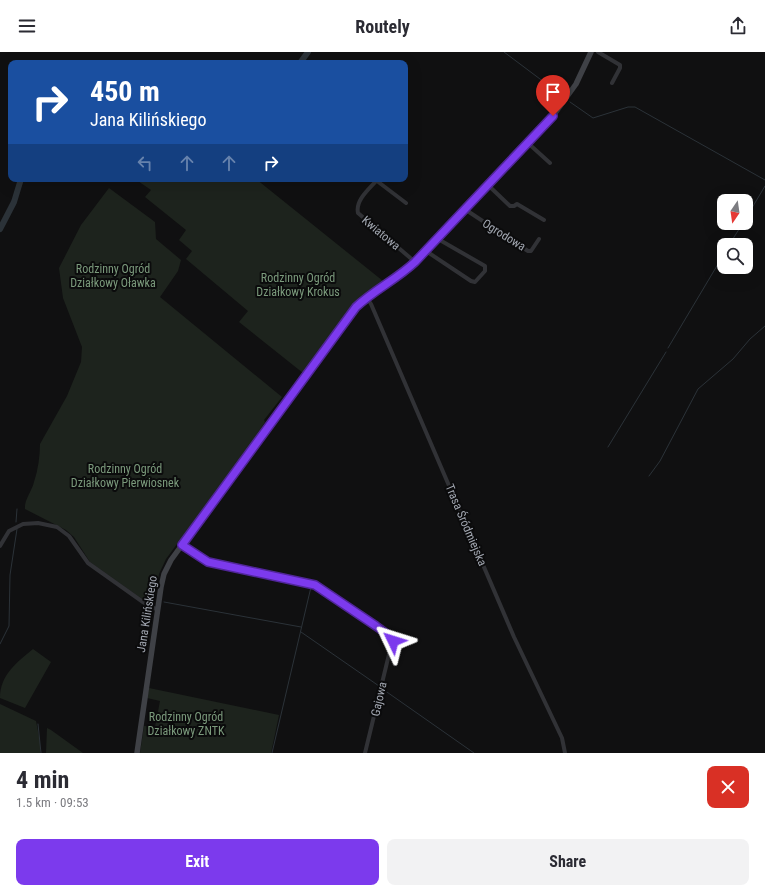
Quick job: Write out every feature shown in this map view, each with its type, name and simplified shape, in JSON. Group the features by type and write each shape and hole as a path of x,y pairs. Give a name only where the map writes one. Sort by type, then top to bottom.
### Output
{"street":[{"name":"Jana Kilińskiego","path":"137,753 157,609 164,574 182,545 352,312 381,287 405,272 528,144 567,98 591,52"},
{"path":"598,52 620,65 620,68 612,83"},
{"path":"528,144 550,163"},
{"name":"Kwiatowa","path":"375,182 358,204 358,213 415,262"},
{"name":"Kwiatowa","path":"380,182 406,203"},
{"path":"489,186 510,206 517,204 544,220"},
{"name":"Ogrodowa","path":"466,210 528,251 531,250 539,239"},
{"path":"426,251 471,281 475,282 485,271 486,266 438,239"},
{"name":"Trasa Śródmiejska","path":"367,298 371,304 516,642 562,738 565,753"},
{"path":"0,546 10,531 20,525 34,523 54,526 69,536 88,563 150,607 157,609"},
{"name":"Gajowa","path":"182,545 208,562 315,585 391,637 392,642 365,753"}],"green space":[{"name":"Rodzinny Ogród Działkowy Krokus","path":"139,182 260,182 383,281 354,304 303,373 239,322 248,311 186,259 192,251 179,240 186,230 145,197 151,190"},
{"path":"109,188 155,222 156,239 181,260 178,271 160,297 282,397 264,420 265,422 254,439 166,559 159,574 154,605 152,606 90,562 74,537 66,530 25,509 26,502 37,473 40,444 67,396 81,362 82,347 63,298 59,268 81,225"},
{"path":"33,649 51,662 25,708 0,698 1,690 3,682 10,670"},
{"name":"Rodzinny Ogród Działkowy ZNTK","path":"149,688 279,715 271,753 140,753 144,726 155,727 160,701 147,698"},
{"path":"0,704 36,721 40,742 40,753 0,753"},
{"path":"47,728 51,730 83,753 46,753"}],"waterway":[{"path":"302,60 308,52"},
{"path":"504,52 564,97"},
{"path":"570,102 593,118 628,107 635,107 765,180"},
{"path":"0,229 14,202 20,182"},
{"path":"753,206 765,186"},
{"path":"733,238 739,230"},
{"path":"668,348 717,266"},
{"path":"649,476 660,461 698,389 733,359 750,339 765,326"},
{"path":"608,447 666,352"},
{"path":"16,522 17,509"},
{"path":"0,644 9,626 10,575 17,529"},
{"path":"272,753 311,587"},
{"path":"164,602 301,627"},
{"path":"301,632 379,686"},
{"path":"384,690 474,753"},
{"path":"38,724 41,753"}],"route":[{"path":"393,641 391,637 320,587 306,582 208,562 182,545 356,307 381,287 405,272 466,210 553,116"}],"park label":[{"name":"Rodzinny Ogród Działkowy Oławka","path":"113,276"},
{"name":"Rodzinny Ogród Działkowy Pierwiosnek","path":"125,476"}]}
